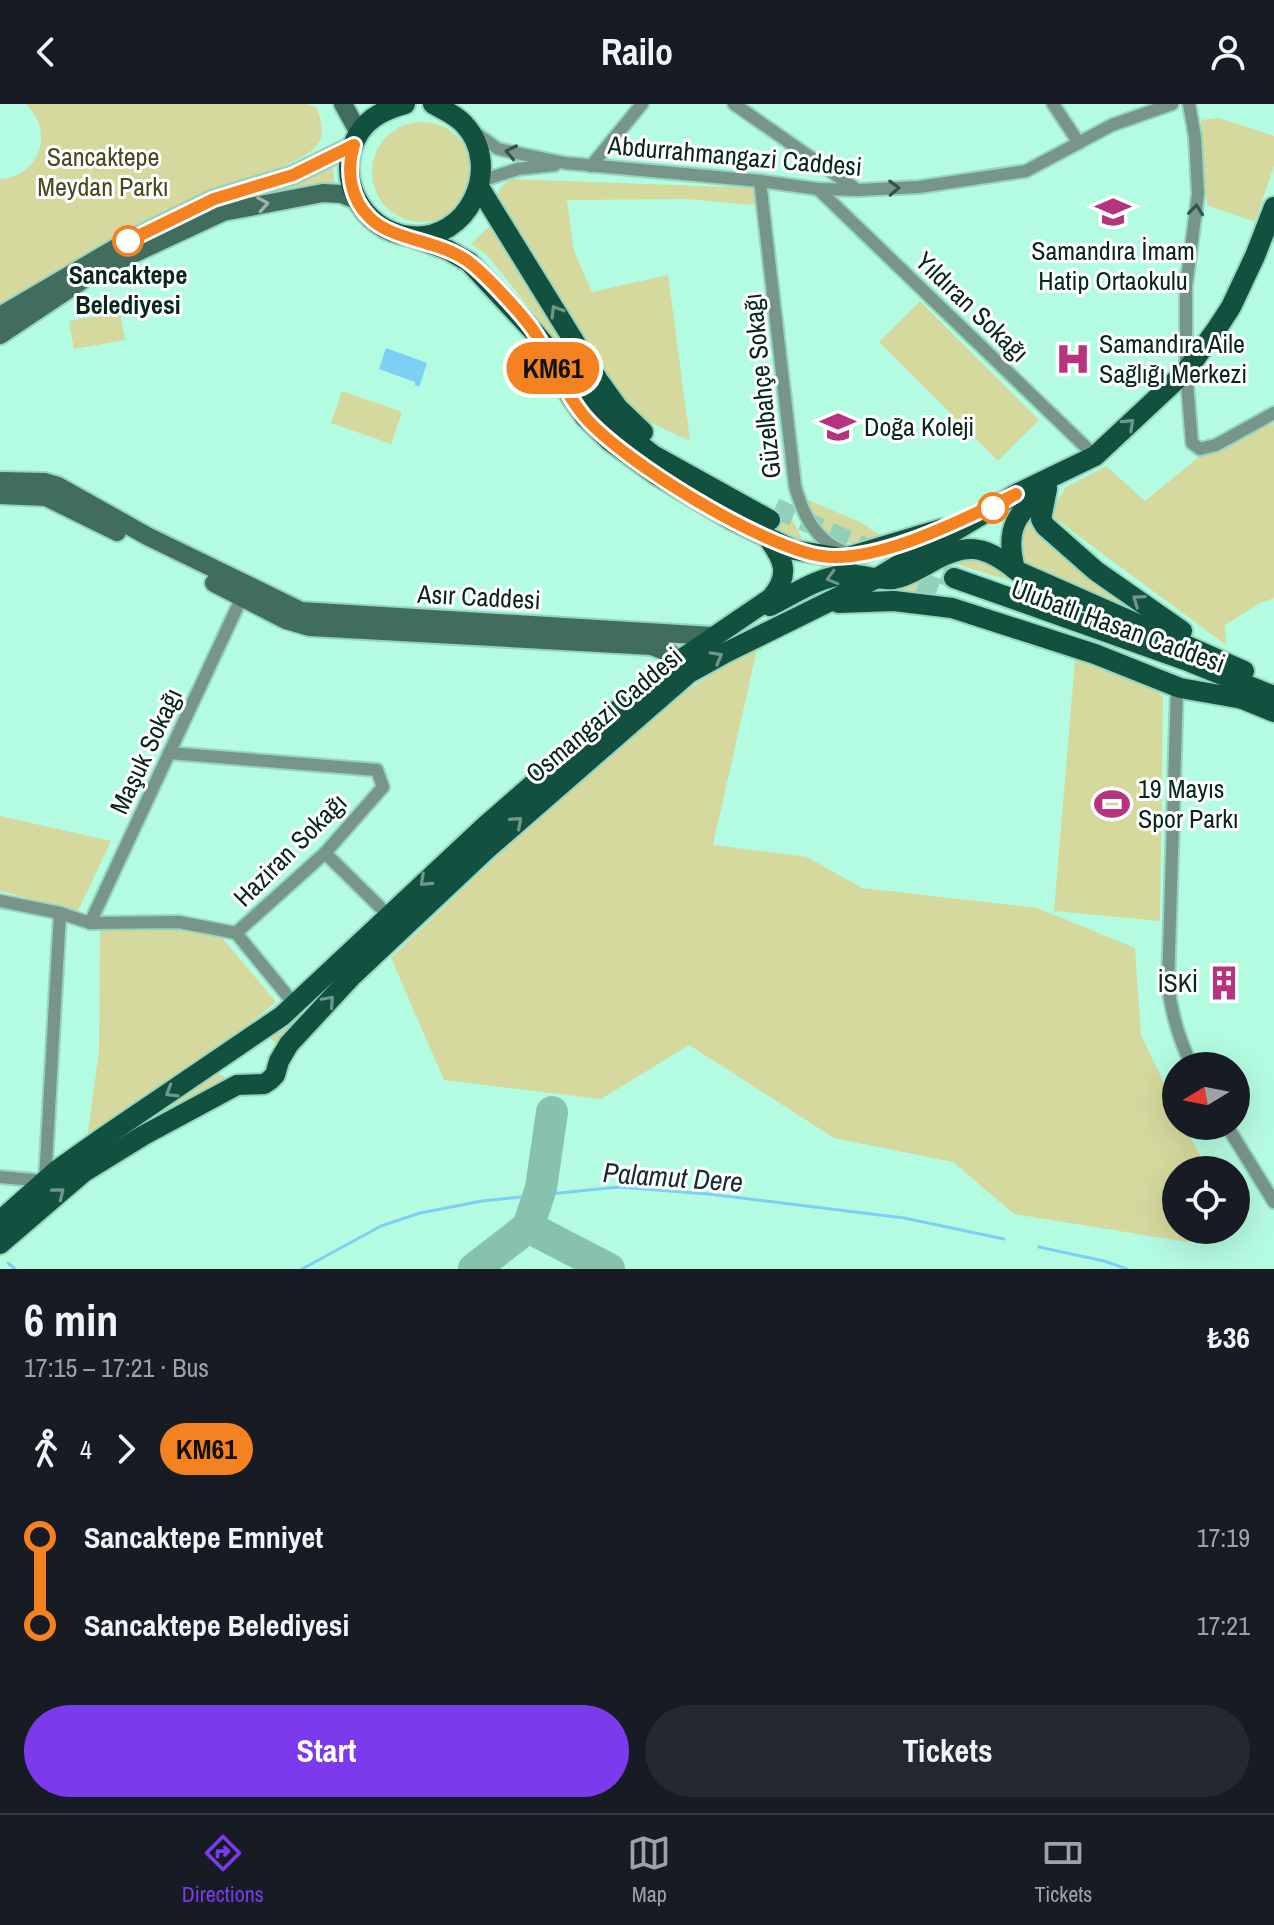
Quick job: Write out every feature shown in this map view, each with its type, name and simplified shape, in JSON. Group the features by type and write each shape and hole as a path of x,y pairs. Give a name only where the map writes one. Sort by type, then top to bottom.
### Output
{"main road":[{"path":"405,104 387,109 369,121 350,157 349,175 356,200 369,218 388,231 448,250 469,262 610,421 663,462 770,522 783,564 782,585 771,598 712,636"},
{"path":"410,236 433,234 454,224 470,208 480,184 482,165 476,143 464,125 433,104"},
{"path":"480,184 618,408 644,433 770,522 794,550 821,556 857,556 949,526 1016,494"},
{"name":"Osmangazi Caddesi","path":"0,1244 84,1172 144,1135 237,1085 257,1085 270,1080 289,1044 351,977 487,849 689,673 877,578 1016,494 1095,456 1186,371 1231,307 1273,216"},
{"path":"1015,569 1011,531 1029,503 1062,472"},
{"path":"1047,489 1041,519 1045,526 1096,571 1178,629 1274,688"},
{"path":"712,636 831,577 845,575 892,579 911,574 946,554 970,548 996,555 1015,569 1244,671"},
{"path":"946,554 933,566 928,586 931,594 948,592 1177,687 1243,699"},
{"path":"826,604 857,600 894,601 948,592"},
{"name":"Ulubatlı Hasan Caddesi","path":"948,592 1185,660 1274,696"},
{"name":"Ulubatlı Hasan Caddesi","path":"948,592 1126,654 1274,712"},
{"name":"Osmangazi Caddesi","path":"0,1221 45,1181 127,1120 239,1047 295,1005 484,827 674,664 712,636"},
{"path":"249,1083 243,1080 235,1067 239,1047 253,1040 268,1043 278,1054 279,1061"}],"street":[{"path":"0,316 126,242 214,199 293,175 357,139 343,104"},
{"path":"591,166 642,104"},
{"path":"734,104 858,190"},
{"path":"1053,104 1079,143"},
{"name":"Abdurrahmangazi Caddesi","path":"464,125 498,149 565,163 818,189 858,190 919,187 1026,171 1112,125 1172,104"},
{"path":"1189,104 1195,137 1198,194 1186,287 1186,371 1192,443 1200,449 1216,445 1274,413"},
{"name":"Abdurrahmangazi Caddesi","path":"480,184 518,169 565,163"},
{"name":"Güzelbahçe Sokağı","path":"760,181 799,503 812,528 827,544 857,556"},
{"name":"Yıldıran Sokağı","path":"818,189 1095,456"},
{"path":"0,335 96,272 223,212 323,193 341,194 356,200"},
{"name":"Asır Caddesi","path":"0,481 45,482 58,486 245,591 286,620 310,627 652,646 670,653 674,664"},
{"name":"Asır Caddesi","path":"0,495 57,501 245,591 315,614 712,636"},
{"name":"Maşuk Sokağı","path":"90,923 245,591"},
{"path":"1177,687 1168,986 1172,1013 1185,1052"},
{"name":"Haziran Sokağı","path":"0,901 60,913 90,923 179,922 236,933 325,853 383,787 377,770 169,753"},
{"path":"325,853 388,915"},
{"path":"0,1177 45,1181 60,913"},
{"path":"236,933 295,1005"},
{"path":"1236,1140 1274,1202"}],"green space":[{"name":"Sancaktepe Meydan Parkı","path":"26,104 307,104 317,108 322,136 318,144 299,159 131,232 77,259 0,305 0,179 25,170 39,151 41,139 35,115"},
{"path":"1219,118 1274,136 1274,166 1255,222 1207,205 1201,120"},
{"path":"422,122 441,125 458,136 469,153 472,172 469,191 458,208 441,219 422,222 403,219 386,208 375,191 372,172 375,153 386,136 403,125"},
{"path":"333,167 335,186 232,198"},
{"path":"511,179 755,188 754,205 686,199 567,200 574,251 592,292 668,275 690,441 647,421 606,382 496,196"},
{"path":"491,225 573,362 487,255 471,244"},
{"path":"920,301 1039,420 998,461 879,342"},
{"path":"120,312 125,340 74,349 69,321"},
{"path":"342,391 402,412 391,444 331,423"},
{"path":"1272,422 1274,598 1225,625 1226,645 1049,514 1066,487 1106,466 1145,501 1216,443"},
{"path":"803,498 860,522 883,537 853,543 823,537"},
{"path":"785,506 805,544 772,534"},
{"path":"1032,511 1035,529 1153,619 1023,564 1017,540"},
{"path":"967,557 987,559 1008,580 953,563"},
{"path":"926,572 923,594 854,596"},
{"path":"757,649 713,845 807,857 862,888 1037,908 1135,948 1141,1035 1162,1079 1162,1140 1192,1140 1200,1156 1162,1156 1162,1238 1014,1214 953,1162 834,1138 689,1045 601,1099 444,1080 391,958 515,839 629,737 691,688"},
{"name":"19 Mayıs Spor Parkı","path":"1075,660 1156,688 1163,698 1160,921 1054,911"},
{"path":"0,816 111,841 78,911 0,891"},
{"path":"100,927 214,928 276,1002 229,1041 87,1139 99,1051"},
{"path":"362,955 282,1049 269,1037"},
{"path":"219,1074 231,1081 104,1147"}],"water":[{"path":"386,348 427,363 419,387 415,382 379,369"}],"waterway":[{"name":"Palamut Dere","path":"302,1269 381,1226 420,1213 482,1201 618,1187 708,1194 904,1218 1004,1239"},
{"name":"Palamut Dere","path":"1039,1247 1127,1269"},
{"name":"Palamut Dere","path":"8,1263 15,1269"}],"taxiway":[{"path":"474,1269 528,1227 541,1188 552,1112"},
{"path":"528,1227 609,1269"}],"tunnel":[{"path":"775,508 863,547 954,578"},
{"path":"891,571 944,591"}],"bus line":[{"name":"KM61","path":"128,241 214,199 293,175 354,145 350,157 350,181 356,200 369,218 388,231 448,250 469,262 535,333 557,376 585,417 611,442 658,476 732,520 794,550 844,558 949,526 1016,494 993,508"}],"place":[{"name":"Samandıra İmam Hatip Ortaokulu","path":"1113,212"},
{"name":"Sancaktepe Belediyesi","path":"128,241"},
{"name":"Samandıra Aile Sağlığı Merkezi","path":"1073,359"},
{"name":"Doğa Koleji","path":"838,427"},
{"name":"19 Mayıs Spor Parkı","path":"1112,804"},
{"name":"İSKİ","path":"1224,983"}]}
